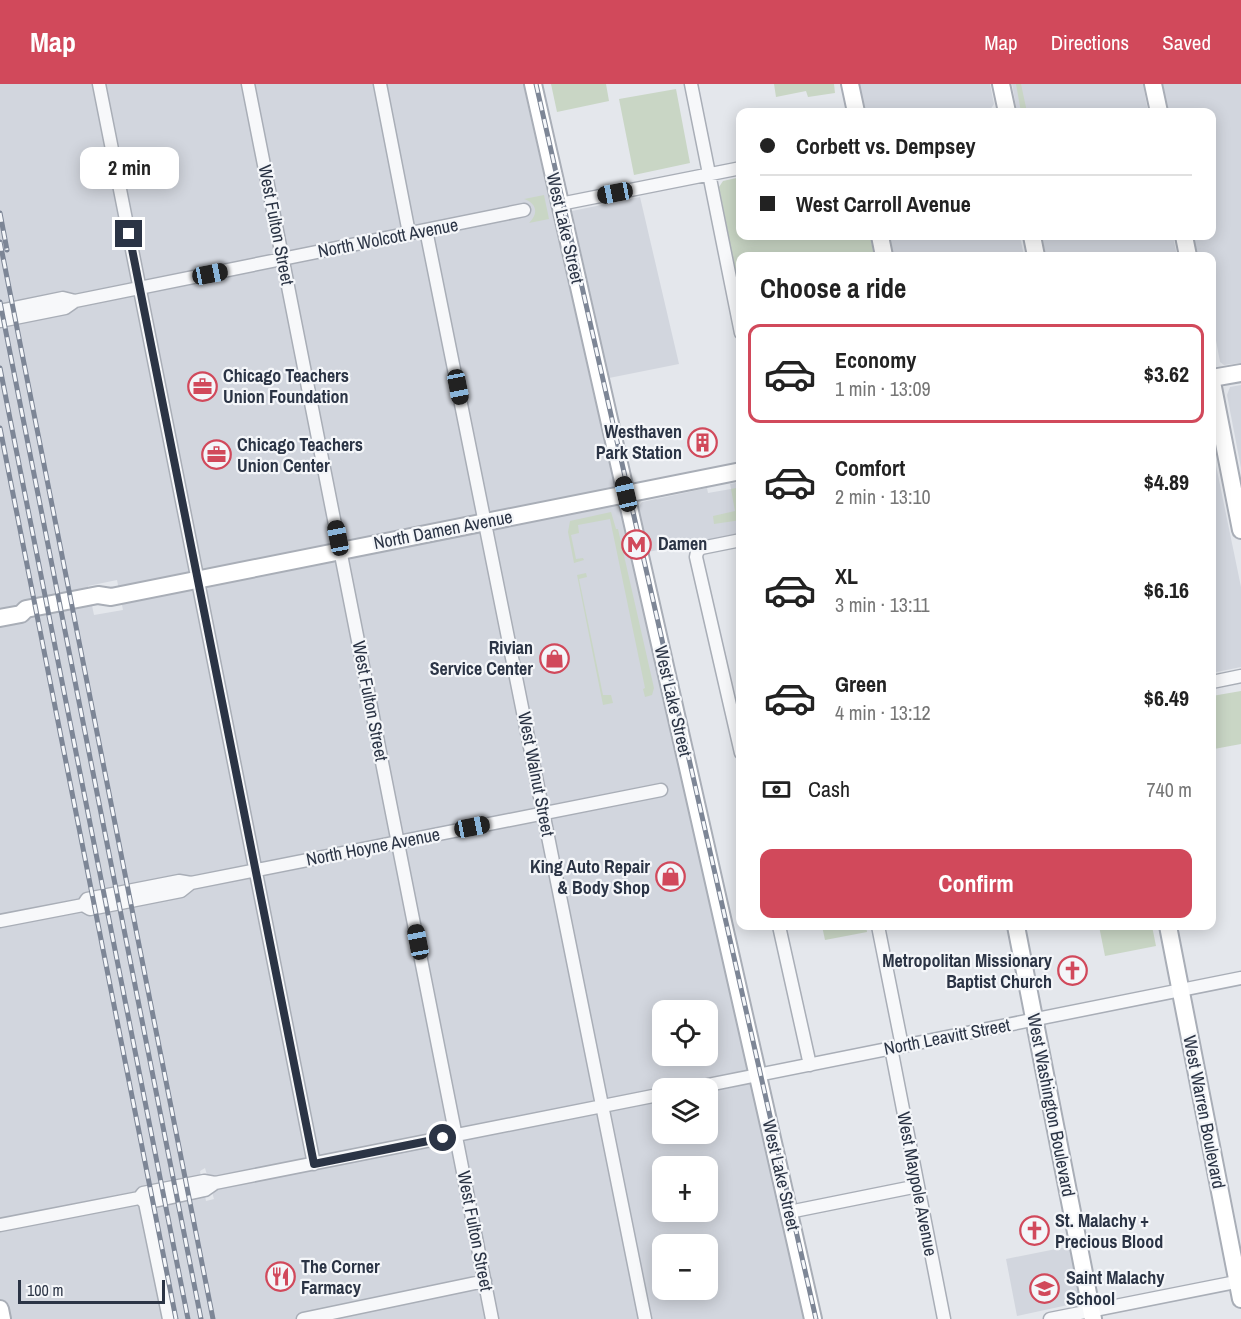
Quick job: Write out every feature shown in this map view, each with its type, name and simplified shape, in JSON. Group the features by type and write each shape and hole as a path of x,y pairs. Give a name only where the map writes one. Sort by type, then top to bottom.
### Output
{"main road":[{"name":"West Lake Street","path":"533,84 813,1319"},
{"path":"850,84 855,108"},
{"path":"1002,84 1006,108"},
{"path":"1154,84 1158,108"},
{"path":"1216,379 1241,373"},
{"path":"1216,400 1241,527"},
{"name":"North Damen Avenue","path":"0,618 21,614 26,609 98,595 111,597 736,472"},
{"name":"West Washington Boulevard","path":"1017,930 1093,1315"},
{"name":"West Warren Boulevard","path":"1169,930 1241,1299"},
{"path":"0,1309 2,1319"}],"street":[{"path":"99,84 314,1164"},
{"name":"West Fulton Street","path":"248,84 492,1319"},
{"path":"380,84 409,233"},
{"path":"692,84 736,307"},
{"path":"560,204 736,169"},
{"name":"North Wolcott Avenue","path":"0,321 65,308 75,301 524,210"},
{"name":"West Walnut Street","path":"426,230 645,1319"},
{"name":"North Wolcott Avenue","path":"0,311 63,298 75,301"},
{"path":"736,541 701,548 697,552 696,560 736,732"},
{"path":"1216,681 1241,676"},
{"name":"North Hoyne Avenue","path":"0,921 83,905 90,909 181,891 191,883 661,790"},
{"path":"780,930 810,1065"},
{"name":"West Maypole Avenue","path":"879,930 918,1186 944,1319"},
{"name":"North Leavitt Street","path":"718,1083 1241,978"},
{"path":"0,1225 142,1198 204,1181 215,1183 652,1096"},
{"path":"789,1212 918,1186"},
{"path":"142,1198 169,1319"},
{"path":"303,1319 485,1281"},
{"path":"1050,1319 1093,1315 1239,1281"}],"shaded area":[{"path":"0,84 523,84 804,1319 0,1319","holes":["117,580 123,610 94,615 88,586","205,1168 214,1199 206,1201 200,1171"]},
{"path":"858,84 990,84 994,104 991,108 863,108"},
{"path":"1012,84 1143,84 1147,108 1016,108"},
{"path":"1163,84 1241,84 1241,363 1224,365 1220,362 1216,340 1216,252 1197,252 1194,240 1216,240 1216,108 1167,108"},
{"path":"640,197 679,364 609,378 572,211"},
{"path":"889,240 1021,240 1023,252 891,252"},
{"path":"1043,240 1174,240 1176,252 1045,252"},
{"path":"1241,385 1241,468 1227,395 1230,387"},
{"path":"1216,465 1241,587 1241,667 1216,672"},
{"path":"736,483 736,534 648,552 638,508 642,502 707,488 708,493 731,489 730,484"},
{"name":"Saint Malachy School","path":"1071,1246 1082,1302 1017,1316 1006,1259"}],"green space":[{"path":"551,84 606,84 609,101 557,112"},
{"path":"774,84 834,84 835,93 808,97 806,91 776,97"},
{"path":"1016,84 1021,84 1026,108 1020,108"},
{"path":"676,89 690,163 634,175 619,99"},
{"path":"736,178 736,240 871,240 873,252 736,252 736,274 719,187 723,181"},
{"path":"544,195 549,219 529,223 535,210 529,201 524,199"},
{"path":"736,488 736,521 714,524 713,516 735,511 731,489"},
{"path":"611,512 616,529 618,529 654,688 652,695 645,697 610,519 578,525 579,533 571,535 576,559 583,558 584,560 574,563 568,532 570,521"},
{"path":"586,573 587,577 579,579 603,695 611,695 613,703 603,705 577,575"},
{"path":"1241,691 1241,744 1216,749 1216,695"},
{"path":"823,930 867,930 867,932 825,940"},
{"path":"1100,930 1153,930 1156,946 1105,956"}],"railway":[{"path":"536,84 816,1319"},
{"path":"0,213 7,250"},
{"path":"0,242 213,1319"},
{"path":"0,302 201,1319"},
{"path":"0,368 188,1319"},
{"path":"0,428 176,1319"}],"place":[{"name":"Chicago Teachers Union Foundation","path":"202,386"},
{"name":"Westhaven Park Station","path":"703,442"},
{"name":"Chicago Teachers Union Center","path":"216,455"},
{"name":"Damen","path":"637,544"},
{"name":"Rivian Service Center","path":"554,658"},
{"name":"King Auto Repair & Body Shop","path":"671,877"},
{"name":"Metropolitan Missionary Baptist Church","path":"1073,971"},
{"name":"St. Malachy + Precious Blood","path":"1034,1231"},
{"name":"The Corner Farmacy","path":"280,1277"},
{"name":"Saint Malachy School","path":"1045,1288"}],"route":[{"path":"129,234 314,1164 443,1138"}]}
